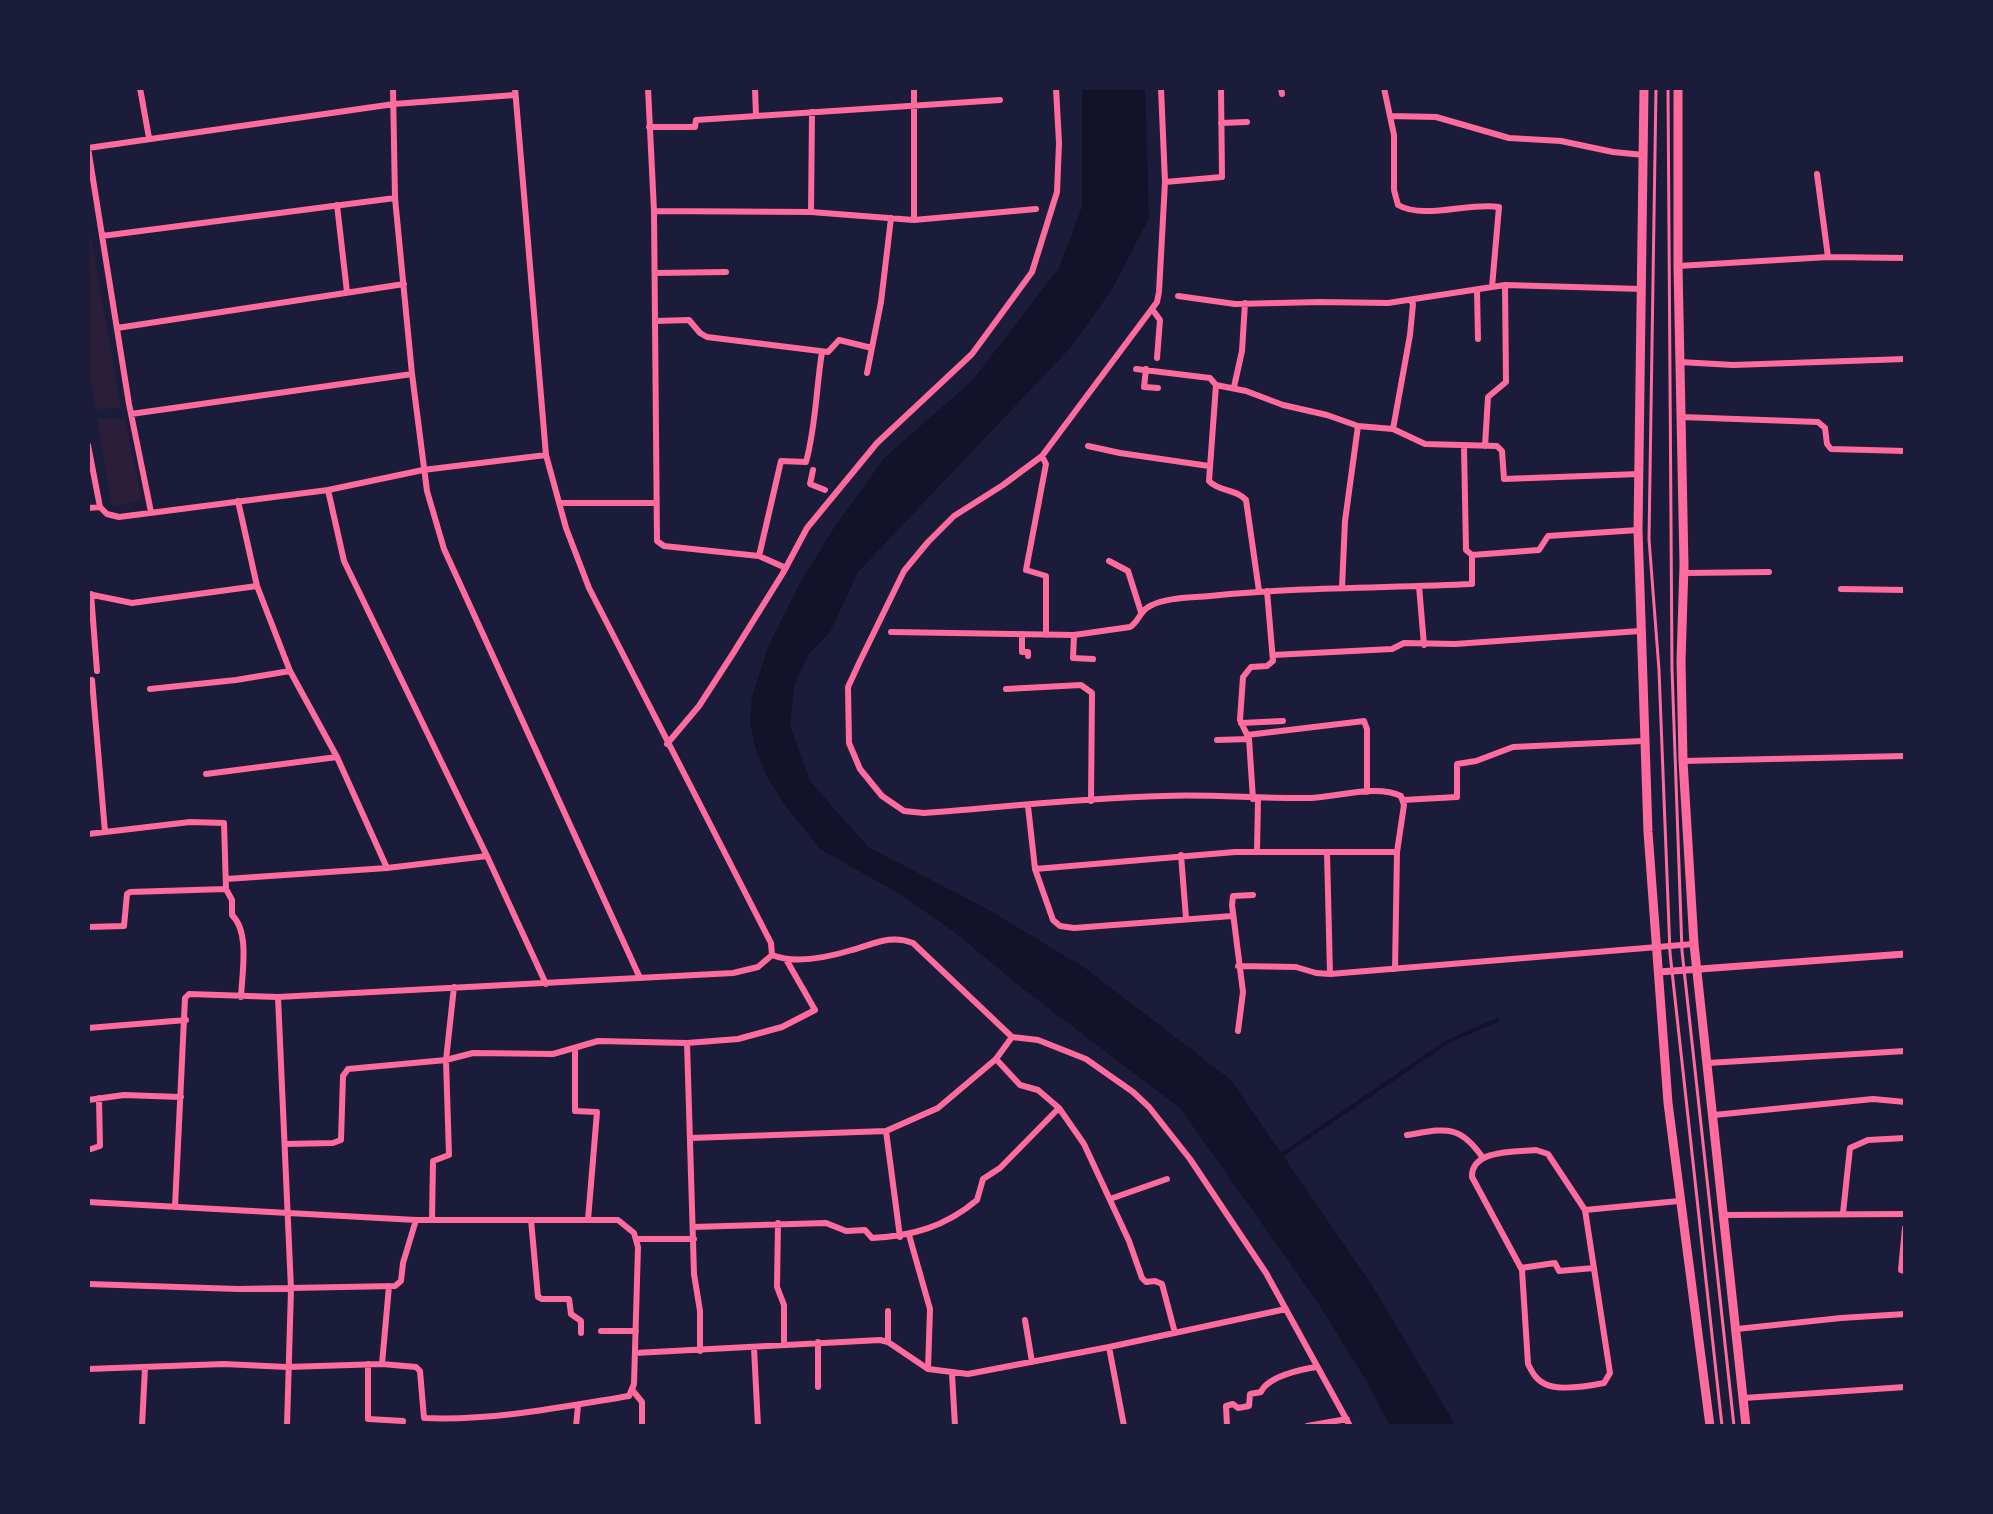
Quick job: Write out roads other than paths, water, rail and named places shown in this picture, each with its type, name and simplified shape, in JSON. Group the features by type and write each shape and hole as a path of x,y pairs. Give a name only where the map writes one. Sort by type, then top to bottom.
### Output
{"main road":[{"path":"1644,88 1638,530 1643,741 1668,1103 1710,1426"},
{"path":"1678,88 1683,761 1694,944 1746,1426"}],"street":[{"path":"140,88 149,138"},
{"path":"393,88 395,198 412,374 423,470 444,549 640,978"},
{"path":"648,88 654,211 657,539 661,545 759,556 786,568"},
{"path":"755,88 756,116"},
{"path":"914,88 914,220"},
{"path":"667,744 699,706 786,568 807,528 847,476 877,443 972,354 1032,272 1057,192 1059,143 1056,88"},
{"path":"1161,88 1165,182 1159,292 1152,309 1042,456 954,516 904,571 848,687 849,743 860,769 894,806 904,811 924,813 1178,795 1256,799 1314,798 1367,792 1394,793 1402,798 1457,797 1457,764 1476,761 1513,747 1643,741"},
{"path":"1165,182 1222,177 1221,88"},
{"path":"1384,88 1394,135 1394,190 1398,205 1425,210 1499,207 1492,287"},
{"path":"151,512 131,414 88,148 394,104 515,92 546,455 559,503 589,588 771,943 772,955 764,964 743,972 278,997 188,994 185,998 175,1207"},
{"path":"649,127 695,127 696,120 1000,100"},
{"path":"811,212 812,112"},
{"path":"1391,116 1436,117 1509,138 1561,141 1644,155"},
{"path":"1221,123 1247,122"},
{"path":"1817,174 1828,257"},
{"path":"102,236 395,198"},
{"path":"337,205 347,292"},
{"path":"654,211 811,212 914,220 1036,209"},
{"path":"867,373 881,302 891,218"},
{"path":"1678,266 1828,257 1905,258"},
{"path":"655,273 726,272"},
{"path":"117,328 404,284"},
{"path":"1485,446 1488,397 1506,382 1505,285"},
{"path":"1178,296 1212,302 1245,303 1411,301 1505,285 1642,289"},
{"path":"1477,290 1478,339"},
{"path":"1393,429 1410,335 1411,301"},
{"path":"1234,387 1242,351 1245,303"},
{"path":"1152,309 1160,320 1157,358"},
{"path":"656,321 689,320 707,337 822,352 828,352 839,340 872,348"},
{"path":"759,556 781,461 806,462 816,413 822,352"},
{"path":"1680,362 1733,365 1905,359"},
{"path":"1136,369 1210,378 1216,385 1234,387 1283,405 1358,426 1393,429 1425,444 1497,446 1502,451 1501,478 1504,479 1639,474"},
{"path":"1146,369 1143,386 1158,388"},
{"path":"131,414 412,374"},
{"path":"1216,385 1209,466 1211,484 1242,495 1246,500 1273,655 1272,664 1251,667 1244,674 1241,723 1248,737 1256,799 1257,851"},
{"path":"1681,417 1818,422 1825,428 1827,444 1831,449 1905,451"},
{"path":"1342,588 1345,521 1358,426"},
{"path":"88,445 100,507 107,514 119,517 328,490 423,470 546,455"},
{"path":"1088,446 1209,466"},
{"path":"1464,446 1466,550 1472,555 1539,550 1548,536 1638,530"},
{"path":"1042,456 1046,464 1026,570 1046,576 1046,635"},
{"path":"813,470 810,484 825,490"},
{"path":"328,490 344,561 546,984"},
{"path":"238,501 257,586 290,671 337,757 387,868"},
{"path":"559,503 656,503"},
{"path":"88,508 100,507"},
{"path":"1141,612 1154,604 1170,601 1263,591 1472,584 1472,555"},
{"path":"891,632 1074,635 1130,627 1137,623 1141,612 1128,571 1109,561"},
{"path":"1684,573 1769,572"},
{"path":"97,671 90,594 132,603 257,586"},
{"path":"1419,586 1424,645"},
{"path":"1841,589 1905,590"},
{"path":"1273,655 1392,649 1404,643 1424,645 1640,631"},
{"path":"1022,634 1022,652 1028,652 1028,656"},
{"path":"1074,635 1073,658 1093,659"},
{"path":"150,689 290,671"},
{"path":"88,680 92,680 105,832"},
{"path":"1006,689 1081,685 1092,693 1091,801"},
{"path":"1241,723 1283,721"},
{"path":"1217,740 1364,721 1367,729 1367,792"},
{"path":"1683,761 1905,756"},
{"path":"206,774 337,757"},
{"path":"1395,969 1397,852 1402,827 1402,798"},
{"path":"1028,806 1035,869 1054,923 1074,928 1232,916"},
{"path":"88,834 190,822 221,822 225,825 226,889 232,900 232,915 239,921 243,934 241,997"},
{"path":"1035,869 1257,851 1397,852"},
{"path":"1327,852 1330,974"},
{"path":"1181,855 1186,918"},
{"path":"226,879 387,868 487,856"},
{"path":"88,927 124,926 127,894 130,892 226,889"},
{"path":"1238,1031 1243,992 1232,916 1233,896 1253,895"},
{"path":"772,955 787,961 849,951 883,940 903,939 913,943 1012,1037 1038,1040 1086,1059 1133,1092 1149,1107 1207,1184 1266,1273 1349,1423 1307,1426"},
{"path":"1238,966 1296,967 1330,974 1694,944"},
{"path":"1659,972 1905,954"},
{"path":"285,1144 333,1143 341,1140 343,1076 348,1069 446,1060 473,1053 553,1054 598,1041 687,1043 758,1035 815,1009 787,961"},
{"path":"432,1220 433,1161 449,1155 446,1060 454,987"},
{"path":"278,997 291,1289 287,1426"},
{"path":"88,1028 186,1020"},
{"path":"691,1138 886,1131 938,1108 996,1059 1012,1037"},
{"path":"687,1043 694,1278 700,1311 700,1351"},
{"path":"575,1048 575,1111 597,1112 588,1220"},
{"path":"1708,1063 1905,1051"},
{"path":"996,1059 1020,1085 1038,1090 1059,1108 1093,1158 1142,1278 1146,1282 1162,1284 1175,1333"},
{"path":"88,1100 124,1095 181,1097"},
{"path":"88,1150 100,1146 99,1098"},
{"path":"1714,1115 1873,1099 1905,1102"},
{"path":"693,1227 831,1223 846,1231 865,1230 871,1237 909,1235 941,1224 977,1200 983,1179 996,1172 1059,1108"},
{"path":"1407,1135 1446,1129 1470,1138 1483,1158"},
{"path":"886,1131 900,1237"},
{"path":"1843,1213 1850,1148 1868,1140 1905,1138"},
{"path":"1543,1151 1585,1210 1609,1378 1597,1384 1556,1387 1545,1385 1535,1377 1528,1364 1521,1268 1474,1183 1472,1171 1483,1158 1496,1154 1543,1151"},
{"path":"1110,1199 1167,1179"},
{"path":"1585,1210 1679,1201"},
{"path":"88,1202 416,1220 618,1220 629,1227 636,1239 636,1331 633,1391 629,1396 578,1406 487,1416 424,1418 420,1371 416,1367 382,1364 287,1367 224,1364 88,1369"},
{"path":"1724,1215 1905,1214"},
{"path":"88,1284 291,1289 389,1286 400,1283 416,1220"},
{"path":"531,1220 538,1297 569,1299 571,1314 581,1321 581,1333"},
{"path":"778,1223 777,1287 784,1305 784,1343"},
{"path":"1905,1228 1901,1270 1905,1271"},
{"path":"909,1235 930,1309 928,1369"},
{"path":"636,1239 694,1239"},
{"path":"1521,1268 1555,1263 1559,1271 1594,1268"},
{"path":"382,1364 389,1286"},
{"path":"635,1353 863,1340 888,1342 928,1369 968,1374 1286,1309"},
{"path":"888,1311 888,1342"},
{"path":"1737,1329 1905,1314"},
{"path":"1025,1320 1032,1362"},
{"path":"601,1331 636,1331"},
{"path":"818,1342 818,1387"},
{"path":"1109,1347 1124,1426"},
{"path":"754,1348 758,1426"},
{"path":"368,1364 368,1419 403,1421 402,1426"},
{"path":"1227,1426 1226,1406 1249,1406 1250,1394 1261,1392 1264,1385 1305,1368 1317,1367"},
{"path":"142,1426 145,1368"},
{"path":"952,1374 955,1426"},
{"path":"1744,1398 1905,1387"},
{"path":"633,1391 642,1402 642,1426"},
{"path":"576,1426 578,1406"},
{"path":"487,1416 488,1426"}],"lane":[{"path":"1656,88 1649,539 1659,670 1672,971 1722,1426"},
{"path":"1668,88 1672,669 1683,970 1734,1426"}],"waterway":[{"path":"1280,1156 1447,1042 1497,1020"}]}
